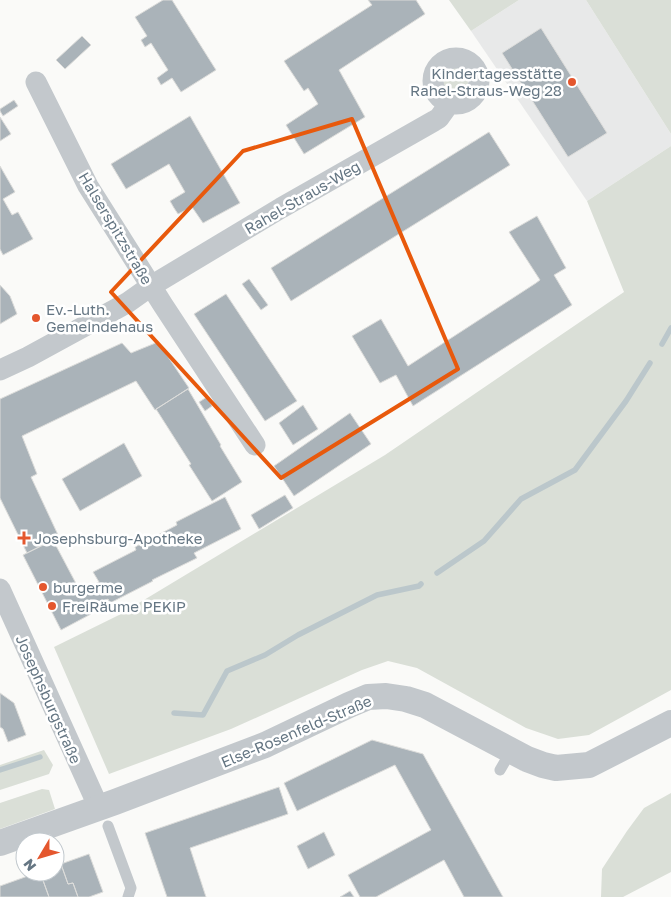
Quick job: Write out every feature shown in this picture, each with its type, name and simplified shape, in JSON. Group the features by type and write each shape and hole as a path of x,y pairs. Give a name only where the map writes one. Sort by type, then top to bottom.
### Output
{"street":[{"name":"Halserspitzstraße","path":"36,82 88,186 255,445"},
{"name":"Rahel-Straus-Weg","path":"0,370 28,357 127,303 151,286 294,201 439,118 449,104"},
{"name":"Josephsburgstraße","path":"0,589 103,817"},
{"name":"Else-Rosenfeld-Straße","path":"0,843 103,817 265,745 348,705 368,698 386,696 406,699 425,706 505,760 556,768 589,765 671,723"}],"lane":[{"path":"103,817 131,888 128,897"}],"highlighted area":[{"path":"352,119 458,369 281,478 111,292 243,151"}],"shaded area":[{"path":"449,0 519,0 471,31"},
{"name":"Kindertagesstätte Rahel-Straus-Weg 28","path":"519,0 586,0 671,134 671,146 587,201 471,31"},
{"path":"586,0 671,0 671,134"},
{"path":"454,68 464,72 468,82 464,92 454,96 444,92 440,82 444,72"},
{"path":"671,146 671,690 589,735 558,739 526,728 417,668 388,661 362,670 231,729 109,774 54,647 119,615 385,455 624,292 587,201"},
{"path":"44,750 53,765 49,774 0,790 0,765"},
{"path":"42,789 49,790 55,809 0,829 0,803"},
{"path":"671,793 671,872 623,897 601,897 602,869 627,831 644,808"}],"building":[{"path":"163,0 172,0 216,70 181,92 172,78 161,85 157,78 168,70 151,43 145,47 141,40 147,36 135,17"},
{"path":"368,0 416,0 425,14 339,70 365,117 304,154 286,125 318,104 308,88 304,91 284,61 372,5"},
{"path":"541,28 607,133 568,157 502,53"},
{"path":"82,36 91,45 65,69 56,60"},
{"path":"14,100 18,106 3,116 0,109"},
{"path":"190,116 240,203 203,223 192,207 178,214 174,208 170,201 185,192 169,164 126,189 111,164"},
{"path":"0,117 11,134 0,141"},
{"path":"489,132 510,165 291,301 271,268"},
{"path":"0,166 15,192 3,199 12,215 18,212 33,239 3,255 0,249"},
{"path":"537,216 566,268 554,275 572,305 413,406 396,375 380,383 352,336 381,319 408,366 536,283 540,280 509,232"},
{"path":"249,279 268,305 261,310 242,284"},
{"path":"0,285 10,296 17,314 0,324"},
{"path":"226,294 297,401 265,421 194,314"},
{"path":"158,342 189,388 155,410 136,381 22,436 37,474 31,477 59,537 27,553 0,498 0,399 122,343 131,353"},
{"path":"188,389 242,482 212,501 156,409"},
{"path":"207,397 212,406 205,411 199,402"},
{"path":"303,405 318,429 293,445 279,423"},
{"path":"350,413 371,444 294,496 274,466"},
{"path":"124,443 142,476 80,511 62,479"},
{"path":"285,495 293,508 259,529 251,515"},
{"path":"225,497 241,529 194,553 197,558 110,603 108,599 89,609 91,614 61,630 23,555 53,540 80,591 99,582 93,572 136,550 135,547 177,525 176,522"},
{"path":"0,693 14,703 26,735 8,742 3,729 0,727"},
{"path":"372,740 423,754 503,897 464,897 444,860 376,897 360,897 348,875 431,830 395,765 297,811 284,783"},
{"path":"279,787 288,814 190,848 206,897 167,897 145,833"},
{"path":"324,832 335,855 308,869 297,846"},
{"path":"89,854 103,892 89,897 78,897 73,883 68,884 65,875 65,863"},
{"path":"65,875 68,884 73,883 78,897 49,897 44,882 65,882"},
{"path":"15,881 44,882 49,897 0,897 0,886"},
{"path":"350,891 354,897 340,897"}],"waterway":[{"path":"662,344 671,328"},
{"path":"437,573 484,541 521,499 575,470 626,401 650,363"},
{"path":"174,713 203,715 227,671 265,655 298,635 377,595 421,584"},
{"path":"0,770 40,757"}],"place":[{"name":"Kindertagesstätte Rahel-Straus-Weg 28","path":"572,82"},
{"name":"Ev.-Luth. Gemeindehaus","path":"36,318"},
{"name":"Josephsburg-Apotheke","path":"24,538"},
{"name":"burgerme","path":"43,587"},
{"name":"FreiRäume PEKiP","path":"52,606"}]}
